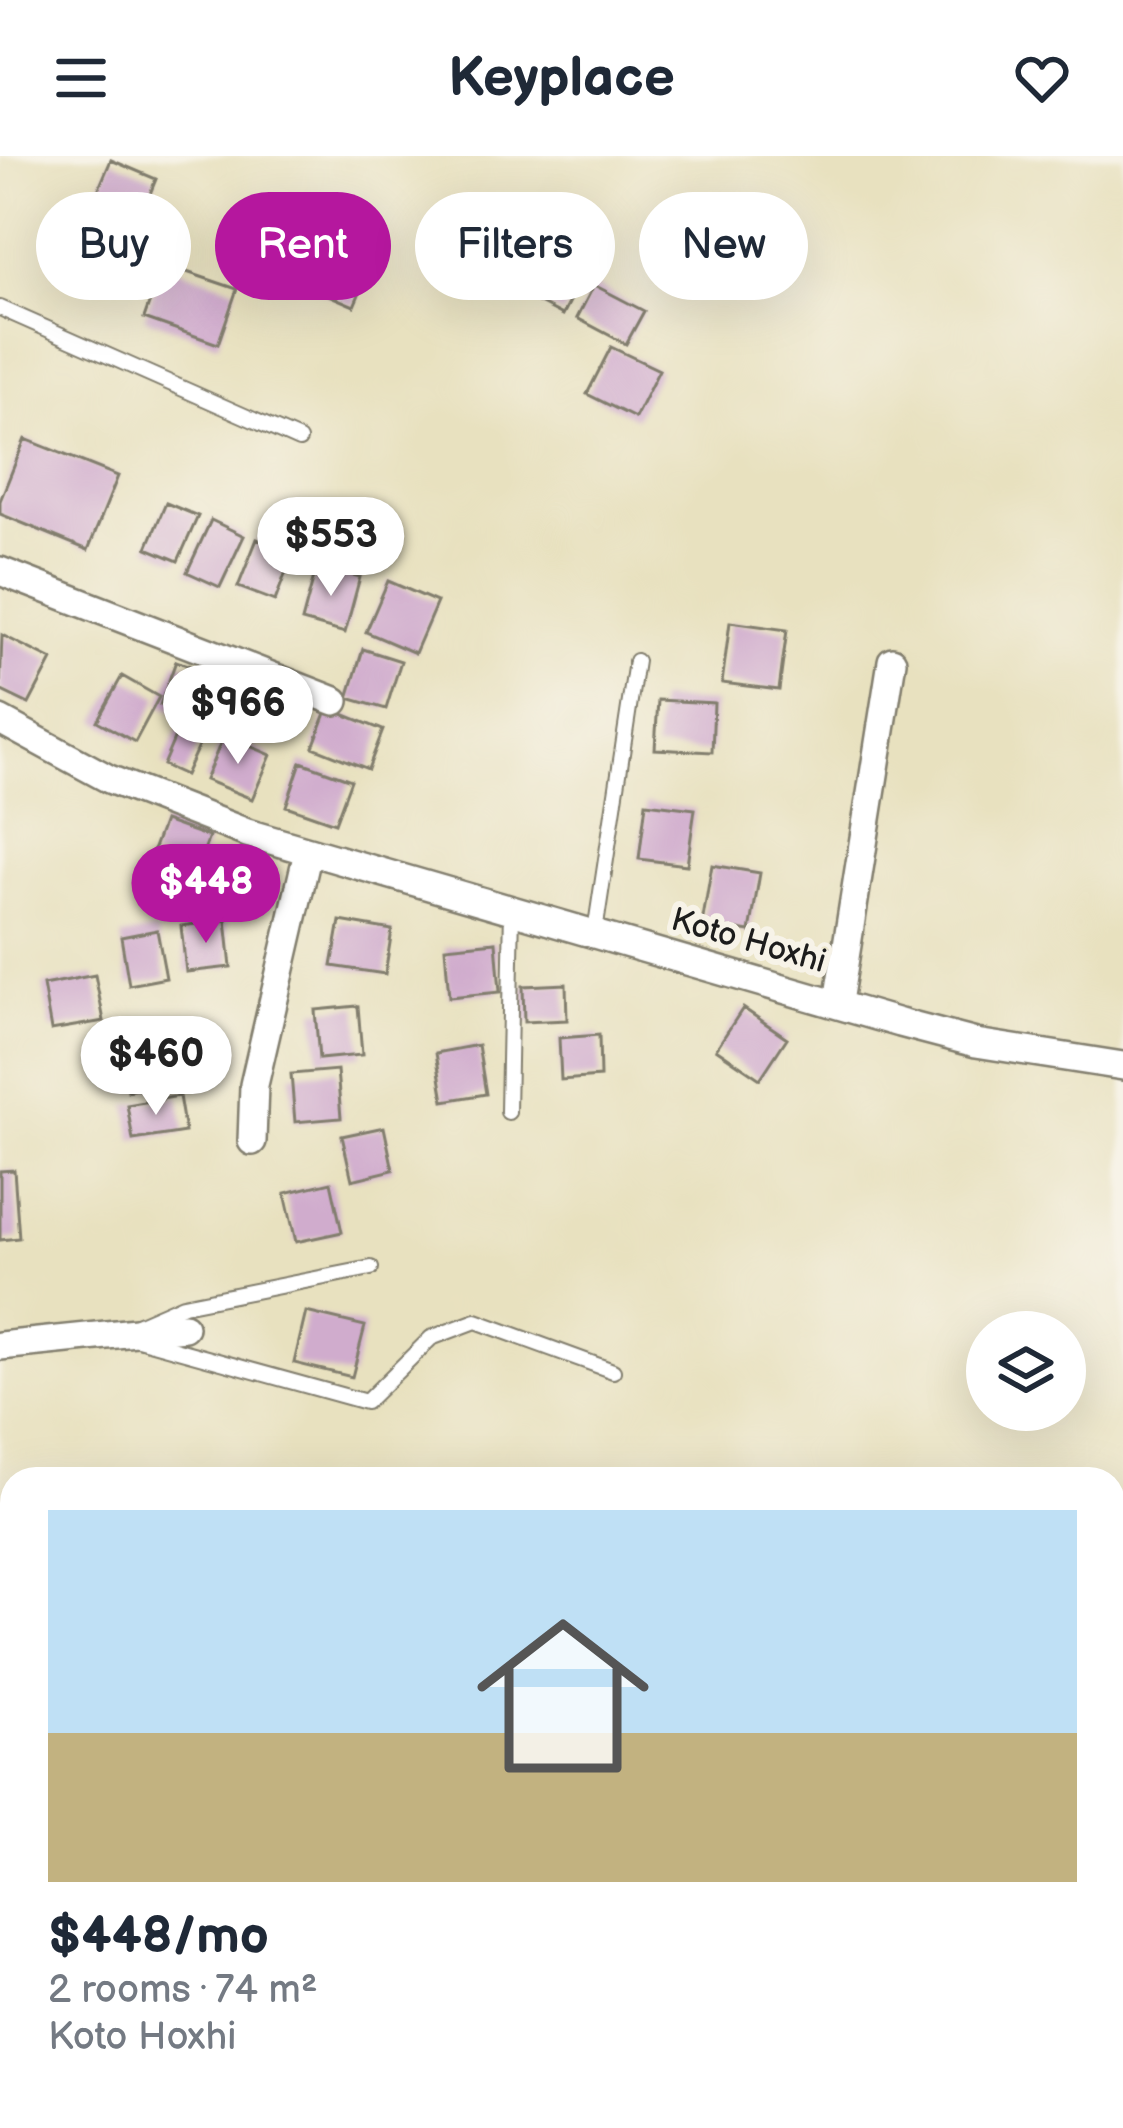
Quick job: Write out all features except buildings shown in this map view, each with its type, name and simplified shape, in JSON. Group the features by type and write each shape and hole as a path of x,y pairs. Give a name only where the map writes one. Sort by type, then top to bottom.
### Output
{"street":[{"path":"0,571 335,701"},
{"name":"Koto Hoxhi","path":"0,720 178,810 308,852 838,1002 892,662"},
{"path":"251,1142 254,1085 308,852"},
{"path":"838,1002 976,1043 1123,1066"},
{"path":"0,1346 184,1327"}],"lane":[{"path":"0,308 298,440"},
{"path":"595,932 636,661"},
{"path":"508,1112 512,909"},
{"path":"122,1334 183,1305 371,1268"},
{"path":"122,1334 366,1402 431,1338 476,1321 613,1371"}]}
